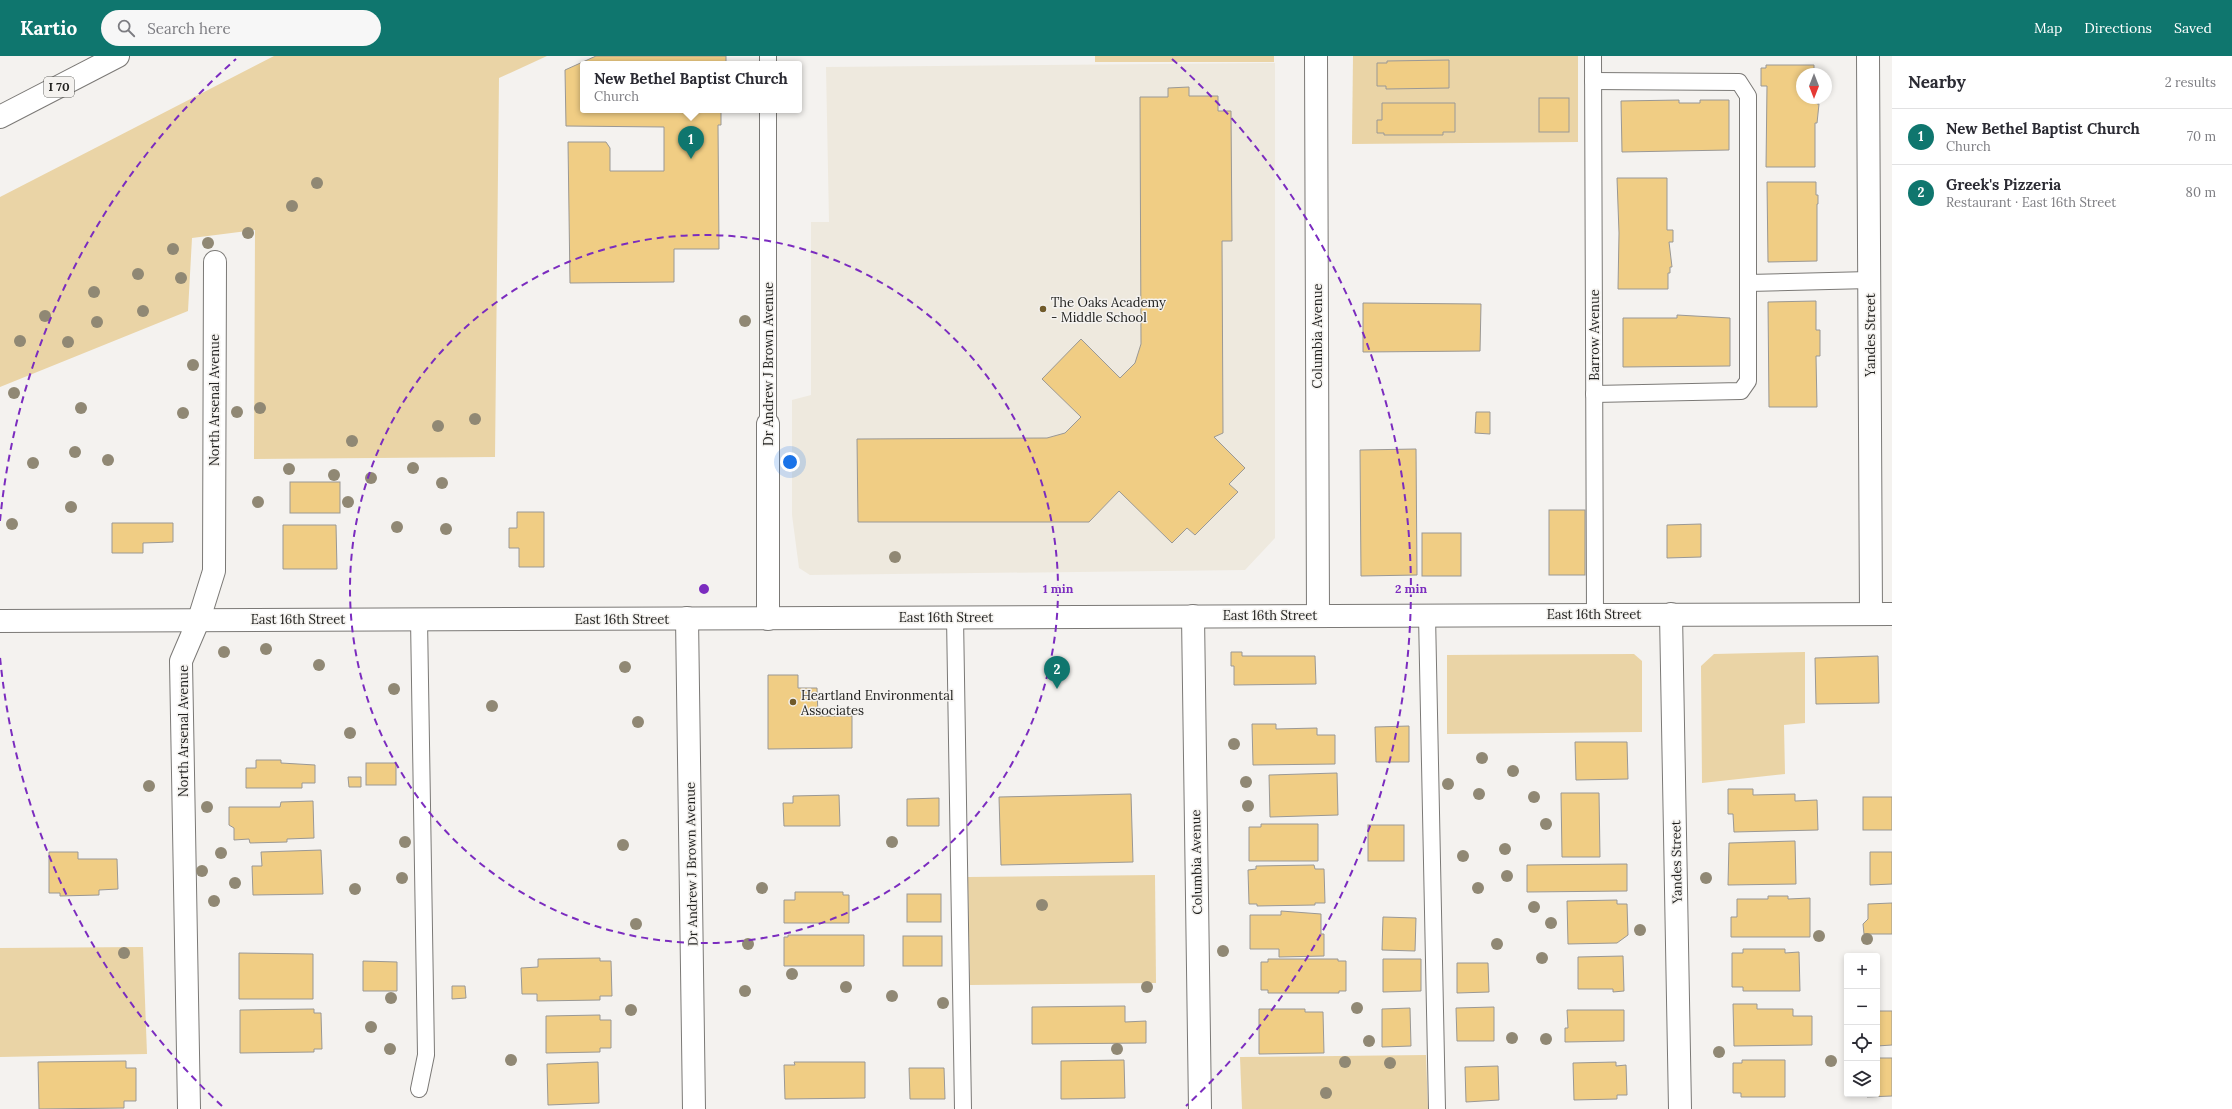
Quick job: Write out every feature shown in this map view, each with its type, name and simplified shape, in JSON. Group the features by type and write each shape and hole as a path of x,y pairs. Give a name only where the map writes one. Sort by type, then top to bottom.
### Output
{"main road":[{"name":"I 70","path":"0,117 118,56"},
{"name":"Columbia Avenue","path":"1316,56 1318,615"},
{"name":"Yandes Street","path":"1868,56 1870,280 1882,614"},
{"name":"North Arsenal Avenue","path":"188,1109 181,661 199,619 214,571 215,262"},
{"name":"Dr Andrew J Brown Avenue","path":"768,424 768,619"},
{"name":"East 16th Street","path":"0,620 768,619 1427,614 1882,614"},
{"name":"Yandes Street","path":"1671,614 1680,1109"},
{"name":"Columbia Avenue","path":"1193,616 1200,1109"},
{"name":"Dr Andrew J Brown Avenue","path":"687,618 694,1109"}],"lane":[{"name":"Barrow Avenue","path":"1593,56 1596,614"},
{"path":"1593,81 1739,82 1748,96 1748,381 1741,391 1594,394"},
{"name":"Dr Andrew J Brown Avenue","path":"768,113 768,424"},
{"path":"1748,283 1870,280"},
{"path":"1427,614 1437,1109"},
{"path":"955,617 963,1109"},
{"path":"419,1089 426,1055 420,619"}],"shaded area":[{"path":"274,56 547,56 499,78 495,457 254,459 255,230 192,238 188,311 0,387 0,197"},
{"path":"1095,56 1274,56 1274,62 1095,62"},
{"path":"1353,56 1578,56 1578,142 1352,144"},
{"name":"The Oaks Academy - Middle School","path":"1275,63 1275,538 1245,570 810,575 799,568 792,515 792,400 811,395 811,222 829,222 826,67"},
{"path":"1805,652 1805,723 1784,725 1785,774 1702,783 1701,666 1714,654"},
{"path":"1634,654 1642,661 1642,732 1447,734 1447,655"},
{"path":"1155,875 1156,983 970,985 968,877"},
{"path":"143,947 147,1054 0,1057 0,948"},
{"path":"1426,1055 1428,1109 1242,1109 1240,1057"}],"building":[{"path":"596,56 726,56 726,61 585,61"},
{"path":"1449,60 1449,88 1386,89 1386,86 1377,86 1377,63 1387,63 1387,61"},
{"path":"580,63 580,113 721,113 721,125 718,125 719,249 674,249 674,282 570,283 568,142 606,142 610,148 610,171 664,171 664,127 566,126 565,70"},
{"path":"1766,65 1814,65 1814,68 1796,68 1796,104 1819,104 1817,123 1815,123 1815,167 1766,167 1767,86 1761,86 1761,68 1766,68"},
{"name":"The Oaks Academy - Middle School","path":"1189,87 1189,96 1218,96 1218,111 1231,111 1232,241 1222,241 1223,433 1214,437 1245,468 1229,484 1238,492 1195,535 1187,528 1172,543 1119,491 1089,522 858,522 857,439 1047,438 1065,433 1081,417 1042,379 1081,339 1120,378 1135,363 1141,344 1140,97 1168,97 1168,88"},
{"path":"1539,98 1569,98 1569,132 1539,132"},
{"path":"1679,100 1679,103 1700,103 1700,100 1729,100 1729,150 1622,152 1621,101"},
{"path":"1382,103 1455,103 1455,132 1443,132 1443,135 1384,135 1384,133 1377,133 1377,120 1382,120"},
{"path":"1617,178 1667,178 1667,230 1673,230 1673,242 1669,242 1672,267 1670,267 1670,273 1668,273 1668,289 1618,289 1619,233"},
{"path":"1767,182 1816,182 1816,195 1818,195 1817,261 1768,262"},
{"path":"1816,301 1816,330 1820,330 1820,356 1816,356 1817,407 1769,407 1768,302"},
{"path":"1363,303 1481,304 1480,351 1363,352"},
{"path":"1677,315 1730,318 1730,366 1623,367 1623,318 1677,318"},
{"path":"1476,412 1490,412 1490,434 1475,433"},
{"path":"1416,449 1417,575 1361,576 1360,450"},
{"path":"290,482 340,482 340,513 290,513"},
{"path":"1549,510 1585,510 1585,575 1549,575"},
{"path":"517,512 544,512 544,567 519,567 519,548 509,548 509,528 517,528"},
{"path":"112,523 173,523 173,542 143,543 143,553 112,553"},
{"path":"1701,524 1701,557 1667,558 1667,525"},
{"path":"283,525 336,525 337,569 283,569"},
{"path":"1422,533 1461,533 1461,576 1422,576"},
{"path":"1231,652 1242,652 1242,656 1315,656 1316,684 1234,685 1234,666 1231,666"},
{"path":"1878,656 1879,703 1816,704 1815,658"},
{"name":"Heartland Environmental Associates","path":"768,675 798,675 798,688 817,688 818,716 852,716 852,748 768,749"},
{"path":"1252,724 1276,724 1276,729 1317,728 1317,735 1335,735 1335,764 1253,765"},
{"path":"1409,726 1409,762 1376,762 1375,727"},
{"path":"1575,742 1627,742 1628,779 1576,780"},
{"path":"256,760 281,760 281,763 315,765 315,783 302,783 302,788 246,788 246,768 256,768"},
{"path":"366,763 396,763 396,785 366,785"},
{"path":"1337,773 1338,815 1270,817 1269,775"},
{"path":"348,777 361,777 361,787 349,787"},
{"path":"1728,789 1753,789 1753,795 1795,794 1795,801 1817,800 1818,830 1734,832 1733,814 1728,814"},
{"path":"1561,793 1599,793 1600,857 1562,857"},
{"path":"1131,794 1133,862 1001,865 999,797"},
{"path":"839,795 840,826 784,826 783,803 793,803 793,796"},
{"path":"1863,797 1892,797 1892,830 1863,830"},
{"path":"939,798 939,826 907,826 907,799"},
{"path":"313,801 314,838 287,839 287,842 250,843 249,839 234,840 234,828 229,825 229,807 280,807 281,802"},
{"path":"1261,824 1318,824 1318,861 1249,861 1249,827 1261,827"},
{"path":"1368,825 1404,825 1404,861 1368,861"},
{"path":"1795,841 1796,884 1728,885 1729,843"},
{"path":"321,850 323,894 253,895 252,866 262,866 261,852"},
{"path":"49,852 78,852 78,859 117,859 118,889 99,890 99,895 60,896 60,893 49,893"},
{"path":"1870,852 1892,852 1892,884 1870,885"},
{"path":"1627,864 1627,891 1527,892 1527,865"},
{"path":"1314,865 1315,869 1324,869 1325,903 1315,903 1315,905 1257,906 1257,904 1249,904 1248,870 1256,869 1256,866"},
{"path":"795,892 843,892 843,895 849,895 849,923 784,923 784,900 795,900"},
{"path":"907,894 941,894 941,922 907,922"},
{"path":"1768,896 1788,896 1788,899 1810,898 1810,937 1731,937 1731,917 1737,917 1737,899 1768,899"},
{"path":"1617,900 1617,904 1627,904 1628,935 1617,943 1568,944 1567,901"},
{"path":"1892,903 1892,934 1864,934 1863,924 1868,919 1868,904"},
{"path":"1281,911 1321,914 1321,934 1324,934 1324,956 1279,957 1279,949 1250,949 1250,915 1281,915"},
{"path":"1383,917 1416,918 1415,951 1382,950"},
{"path":"788,935 864,935 864,966 784,966 784,937 788,937"},
{"path":"903,936 942,936 942,966 903,966"},
{"path":"1743,949 1785,949 1785,953 1799,952 1800,991 1743,991 1743,987 1732,987 1732,953 1743,953"},
{"path":"239,953 313,954 313,999 239,999"},
{"path":"1623,956 1624,991 1613,992 1613,989 1578,989 1578,957"},
{"path":"600,958 600,961 611,961 612,996 600,996 600,1000 537,1001 537,994 522,994 521,968 538,967 538,959"},
{"path":"1268,959 1338,959 1338,961 1346,961 1346,991 1339,991 1339,993 1268,993 1268,990 1261,990 1261,962 1268,962"},
{"path":"1383,959 1421,959 1421,991 1383,992"},
{"path":"363,961 397,962 397,991 363,991"},
{"path":"1457,963 1488,963 1489,992 1457,993"},
{"path":"452,986 465,986 466,998 452,999"},
{"path":"1733,1004 1757,1004 1757,1009 1793,1009 1793,1016 1812,1016 1812,1045 1734,1046"},
{"path":"1125,1006 1125,1022 1146,1021 1146,1043 1032,1044 1032,1007"},
{"path":"1494,1007 1494,1041 1457,1041 1456,1008"},
{"path":"1410,1008 1411,1046 1382,1047 1382,1009"},
{"path":"314,1009 314,1013 321,1013 322,1049 314,1049 314,1052 240,1053 240,1010"},
{"path":"1259,1009 1305,1009 1305,1012 1323,1012 1324,1053 1259,1054"},
{"path":"1567,1010 1624,1010 1624,1041 1565,1042 1565,1028 1568,1028"},
{"path":"1880,1011 1892,1011 1892,1045 1880,1046"},
{"path":"600,1015 600,1020 611,1020 611,1048 600,1048 600,1052 546,1053 546,1016"},
{"path":"1880,1058 1892,1058 1892,1096 1880,1096"},
{"path":"1124,1060 1125,1098 1061,1099 1061,1061"},
{"path":"1742,1060 1785,1060 1785,1097 1741,1097 1741,1093 1733,1093 1733,1063 1742,1063"},
{"path":"126,1061 126,1068 136,1068 136,1101 124,1101 124,1108 39,1109 38,1062"},
{"path":"598,1062 599,1103 548,1105 547,1064"},
{"path":"794,1062 865,1062 865,1098 785,1099 784,1065 795,1065"},
{"path":"1616,1062 1616,1066 1626,1065 1627,1095 1617,1095 1617,1099 1574,1100 1573,1063"},
{"path":"1498,1066 1499,1100 1466,1102 1465,1067"},
{"path":"909,1068 944,1068 945,1099 910,1099"}],"place":[{"name":"New Bethel Baptist Church","path":"691,159"},
{"name":"The Oaks Academy - Middle School","path":"1043,309"},
{"name":"Greek's Pizzeria","path":"1057,689"},
{"name":"Heartland Environmental Associates","path":"793,702"}]}
